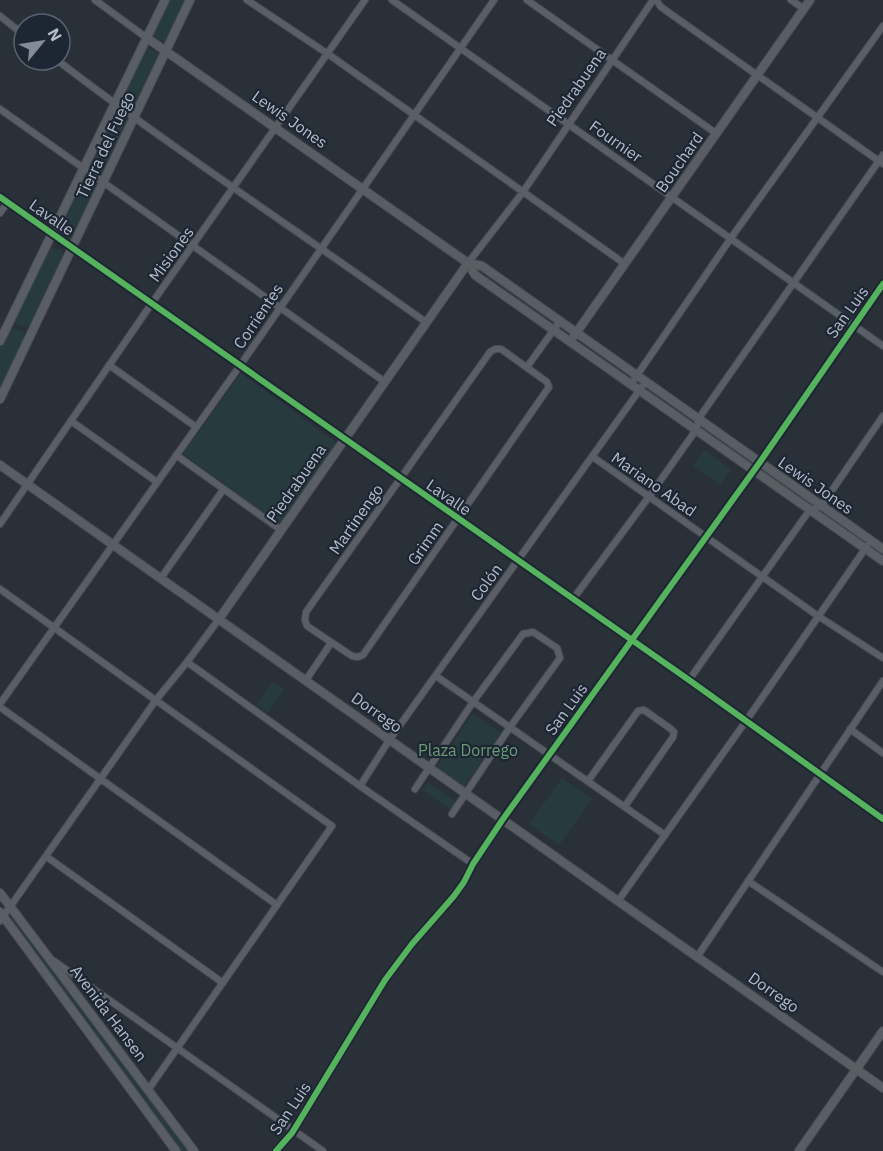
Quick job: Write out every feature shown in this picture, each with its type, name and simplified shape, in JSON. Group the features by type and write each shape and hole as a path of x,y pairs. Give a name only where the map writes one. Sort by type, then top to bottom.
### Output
{"main road":[{"name":"Tierra del Fuego","path":"1,337 165,0"},
{"name":"Tierra del Fuego","path":"0,399 190,0"},
{"name":"Bouchard","path":"571,341 810,0"},
{"name":"Lewis Jones","path":"147,38 468,263 476,275 809,511 865,549 882,553"},
{"name":"Lewis Jones","path":"468,263 482,266 699,418 870,540 882,553"},
{"name":"Piedrabuena","path":"219,619 468,263"},
{"name":"Dorrego","path":"0,465 883,1088"},
{"name":"San Luis","path":"276,1151 293,1131 371,1000 412,944 454,896 464,882 472,864 503,819"},
{"name":"Avenida Hansen","path":"0,893 194,1151"},
{"name":"Avenida Hansen","path":"1,917 176,1151"},
{"path":"799,1151 883,1031"}],"street":[{"name":"Lewis Jones","path":"95,0 147,38"},
{"path":"247,0 328,54 625,264"},
{"name":"Misiones","path":"0,524 365,0"},
{"name":"Fournier","path":"392,0 883,346"},
{"name":"Corrientes","path":"0,705 494,0"},
{"path":"527,0 717,134"},
{"path":"573,599 696,430 699,418 882,160 758,76 654,0"},
{"name":"Piedrabuena","path":"468,263 522,192 654,0"},
{"path":"791,0 804,9"},
{"path":"0,16 12,26"},
{"path":"631,384 731,238 883,26"},
{"path":"72,72 133,118 322,247 427,324"},
{"path":"0,109 281,306 385,382"},
{"name":"Lavalle","path":"0,197 239,367 689,680 883,819"},
{"path":"0,213 8,202"},
{"name":"San Luis","path":"503,819 760,462 853,324 883,284"},
{"path":"527,367 560,321"},
{"name":"Martinengo","path":"331,643 308,626 305,620 306,612 490,352 501,349 527,367"},
{"path":"109,366 196,427"},
{"name":"Grimm","path":"331,643 352,656 363,655 549,387 547,382 527,367"},
{"name":"Colón","path":"360,786 390,739 646,381"},
{"path":"689,680 809,511 822,505 883,416"},
{"path":"71,421 157,482"},
{"path":"176,455 281,530"},
{"name":"Mariano Abad","path":"593,457 818,616 883,658"},
{"path":"161,578 223,490"},
{"path":"618,901 746,721 870,540"},
{"path":"0,589 332,826 148,1090"},
{"name":"Piedrabuena","path":"1,917 11,908 156,700 219,619"},
{"path":"415,789 473,702 523,634 528,631 533,632 556,648 560,653 560,658 510,727 452,814"},
{"path":"306,680 331,643"},
{"path":"187,662 472,864"},
{"path":"436,676 665,835"},
{"path":"697,957 883,681"},
{"path":"0,705 277,905"},
{"path":"588,781 638,711 644,710 653,716 671,729 674,732 673,736 625,806"},
{"path":"850,729 883,753"},
{"path":"47,857 223,982"},
{"path":"748,881 883,972"},
{"path":"49,957 323,1151"}],"green space":[{"path":"168,0 186,0 165,42 156,39 153,31"},
{"path":"146,47 160,55 132,113 123,109 120,103"},
{"path":"115,110 127,121 100,178 88,170 88,166"},
{"path":"86,177 96,183 97,187 68,244 57,235 57,230"},
{"path":"52,248 61,250 64,256 30,325 20,325 14,322 14,319"},
{"path":"479,269 547,316 545,320 477,272"},
{"path":"9,328 22,330 25,336 0,389 0,347"},
{"path":"241,373 337,443 279,524 183,454"},
{"path":"704,450 731,469 720,485 693,466"},
{"path":"272,682 284,690 268,713 256,705"},
{"name":"Plaza Dorrego","path":"472,714 501,733 464,787 436,767"},
{"path":"562,778 592,799 559,845 529,824"},
{"path":"428,782 457,802 451,810 422,790"},
{"path":"13,918 189,1151 179,1151 11,922"}],"cycle path":[{"path":"0,197 689,680 883,819"},
{"path":"276,1151 292,1133 385,980 412,944 454,896 503,819 760,462 883,284"}]}
